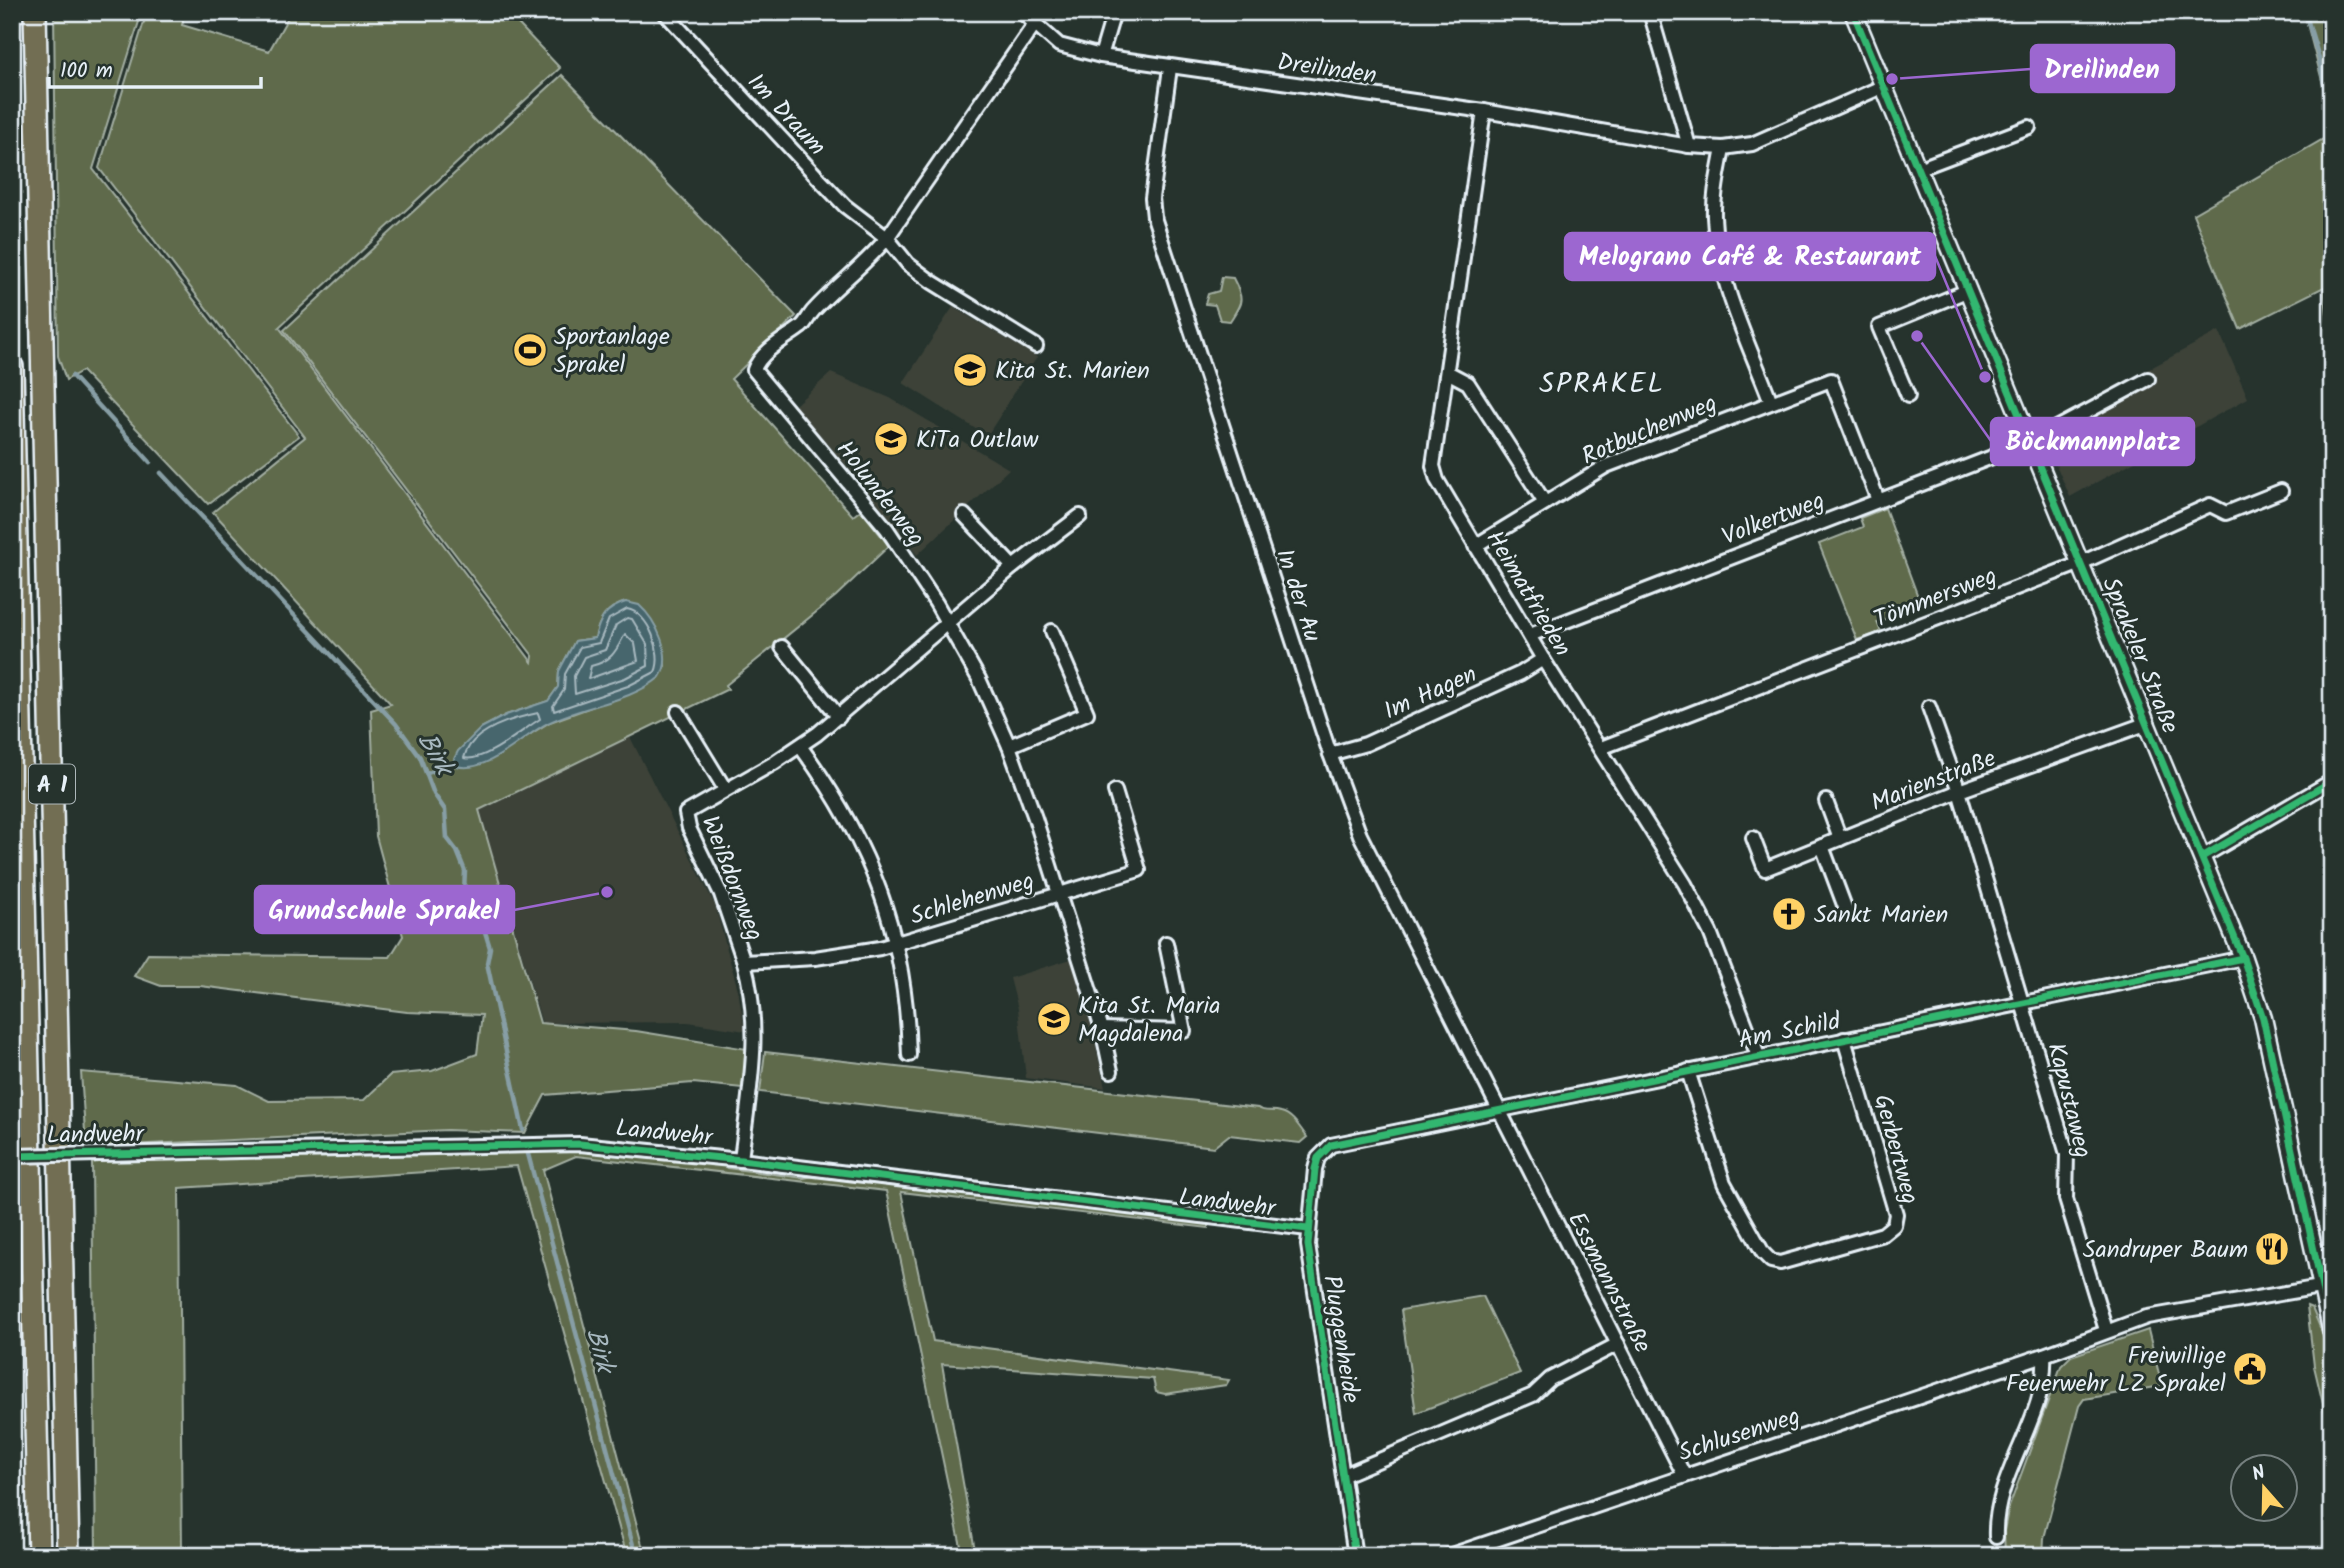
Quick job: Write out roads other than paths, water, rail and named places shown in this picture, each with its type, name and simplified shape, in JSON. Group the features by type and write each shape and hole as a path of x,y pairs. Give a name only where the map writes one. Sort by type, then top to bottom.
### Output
{"highway":[{"name":"A 1","path":"35,12 68,1556"},
{"name":"A 1","path":"12,367 39,1556"}],"street":[{"name":"Im Draum","path":"664,12 845,206 887,238 908,264 932,282 1036,346"},
{"name":"Dreilinden","path":"1022,12 1059,45 1101,56 1484,111 1689,146 1723,148 1752,144 1884,86"},
{"path":"1101,56 1114,12"},
{"path":"1650,12 1689,146"},
{"name":"Sprakeler Straße","path":"1853,12 2243,958 2263,1018 2332,1333"},
{"path":"887,238 1034,25"},
{"name":"In der Au","path":"1170,68 1152,198 1154,217 1329,754 1360,835 1483,1082 1499,1108"},
{"name":"Heimatfrieden","path":"1484,111 1449,373 1433,466 1437,480 1543,659 1685,884 1710,932 1758,1056"},
{"path":"1918,169 2029,127"},
{"path":"1723,148 1714,219 1732,299 1771,402"},
{"name":"Holunderweg","path":"887,238 870,259 814,310 802,327 790,333 758,362 755,374 775,393 783,408 887,529 948,624 979,679 1009,746 1059,894 1102,1029 1111,1071"},
{"path":"1908,396 1879,327 1969,290"},
{"path":"1449,373 1468,383 1545,503"},
{"name":"Volkertweg","path":"1530,635 2031,442 2148,379"},
{"name":"Rotbuchenweg","path":"1475,546 1606,466 1831,380 1878,500"},
{"name":"Tömmersweg","path":"1601,748 2081,563 2210,505 2226,513 2281,491"},
{"path":"964,515 1013,567"},
{"path":"948,624 1013,567 1080,516"},
{"name":"Weißdornweg","path":"744,962 721,894 686,817 690,808 800,746 839,717 948,624"},
{"path":"1009,746 1087,713 1052,631"},
{"path":"782,647 839,717"},
{"name":"Im Hagen","path":"1329,754 1366,744 1521,673 1543,659"},
{"name":"Kapustaweg","path":"1929,707 1959,791 2067,1154 2067,1199 2106,1331"},
{"name":"Weißdornweg","path":"678,712 725,789"},
{"name":"Marienstraße","path":"1754,838 1765,869 1959,791 2148,723"},
{"path":"800,746 833,792 862,845 877,880 897,943"},
{"path":"2202,857 2332,782"},
{"path":"1059,894 1139,870 1115,791"},
{"path":"1826,801 1840,839"},
{"path":"1822,846 1846,910"},
{"name":"Schlehenweg","path":"744,962 815,958 897,943 1059,894"},
{"name":"Schlehenweg","path":"897,943 906,998 909,1055"},
{"path":"1102,1029 1184,1031 1166,943"},
{"name":"Am Schild","path":"1342,1141 2243,958"},
{"path":"741,1160 755,1070 754,1026 744,962"},
{"name":"Gerbertweg","path":"1688,1071 1724,1183 1763,1252 1771,1261 1780,1263 1883,1234 1894,1225 1896,1214 1844,1039"},
{"name":"Essmannstraße","path":"1499,1108 1684,1475"},
{"name":"Pluggenheide","path":"1342,1141 1331,1145 1318,1158 1308,1230 1355,1556"},
{"name":"Landwehr","path":"12,1156 580,1144 741,1160 1308,1230"},
{"name":"Schlusenweg","path":"1448,1556 2044,1355 2147,1317 2320,1287"},
{"path":"1344,1475 1533,1395 1550,1379 1618,1344"},
{"path":"1996,1537 2001,1504 2043,1380 2044,1355"}],"water":[{"path":"626,602 639,605 657,629 665,659 660,677 619,699 558,718 491,760 479,765 456,766 454,759 458,751 481,728 506,715 548,701 558,687 559,671 575,641 595,638 608,611"}],"waterway":[{"path":"2305,12 2319,58 2332,124"},
{"name":"Birk","path":"72,376 150,462"},
{"name":"Birk","path":"161,473 396,724 420,757 434,794 445,810 447,838 457,851 465,871 464,891 478,909 490,948 487,963 523,1130"},
{"path":"428,773 454,763"},
{"name":"Birk","path":"528,1154 636,1556"}],"place":[{"name":"Dreilinden","path":"1892,79"},
{"name":"Böckmannplatz","path":"1917,336"},
{"name":"Sportanlage Sprakel","path":"530,350"},
{"name":"Kita St. Marien","path":"970,370"},
{"name":"Melograno Café & Restaurant","path":"1985,377"},
{"name":"KiTa Outlaw","path":"891,439"},
{"name":"Grundschule Sprakel","path":"607,892"},
{"name":"Sankt Marien","path":"1789,914"},
{"name":"Kita St. Maria Magdalena","path":"1054,1019"},
{"name":"Sandruper Baum","path":"2272,1249"},
{"name":"Freiwillige Feuerwehr LZ Sprakel","path":"2250,1369"}],"district":[{"name":"SPRAKEL","path":"1602,382"}]}
